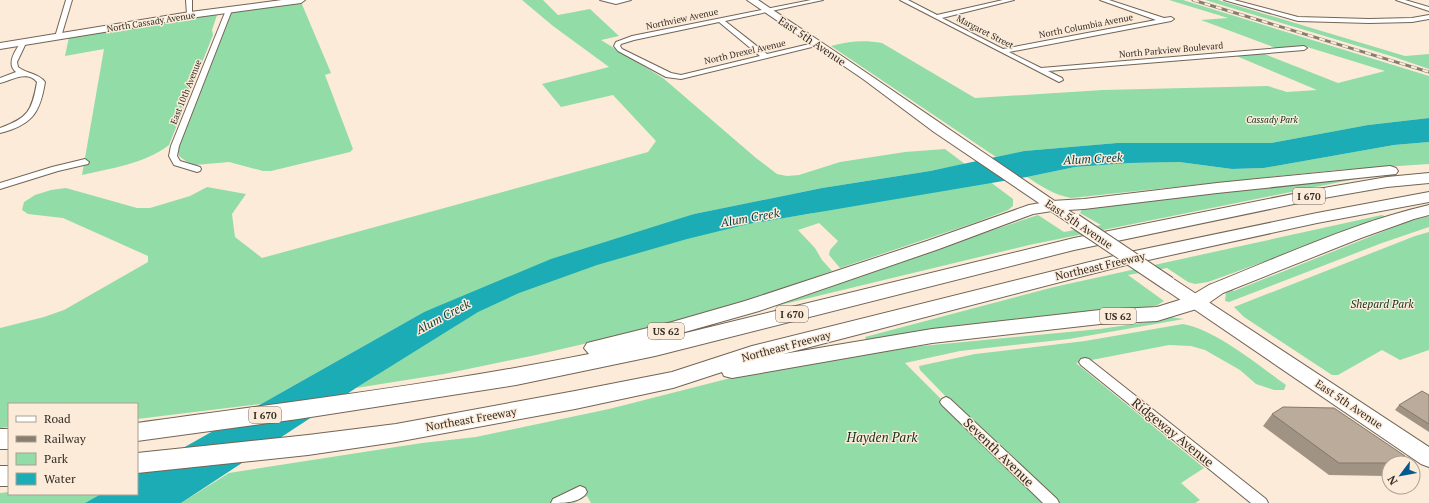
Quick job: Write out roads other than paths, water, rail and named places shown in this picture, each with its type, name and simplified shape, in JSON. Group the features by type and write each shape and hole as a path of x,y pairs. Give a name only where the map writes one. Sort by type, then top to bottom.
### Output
{"highway":[{"path":"1052,206 1084,204 1380,171 1429,168"},
{"name":"I 670","path":"138,432 298,410 516,377 654,348 1074,244 1318,194 1388,182 1429,178"},
{"name":"Northeast Freeway","path":"138,463 308,445 396,433 575,400 673,380 752,354 996,291 1172,248 1317,218 1429,197"},
{"name":"US 62","path":"392,396 649,335 730,312 933,245 1029,210 1052,206"},
{"path":"1196,302 1216,289 1273,266 1408,215 1429,210"},
{"name":"US 62","path":"673,380 932,336 1100,317 1157,314 1196,302"}],"main road":[{"name":"North Cassady Avenue","path":"0,46 301,0"},
{"name":"East 5th Avenue","path":"752,0 867,77 1052,206 1429,458"}],"street":[{"path":"58,37 69,0"},
{"path":"189,0 190,16"},
{"path":"605,1 628,0"},
{"name":"Northview Avenue","path":"676,76 665,73 620,50 617,46 618,43 632,38 820,0"},
{"name":"Margaret Street","path":"903,0 1059,80"},
{"path":"937,17 1011,0"},
{"path":"1103,0 1164,20"},
{"path":"1227,0 1298,19 1369,21 1412,20 1429,17"},
{"path":"1240,4 1253,0"},
{"path":"1399,0 1429,9"},
{"name":"East 10th Avenue","path":"197,169 178,163 173,156 175,146 229,10"},
{"name":"North Columbia Avenue","path":"1003,52 1172,19"},
{"path":"720,20 766,57"},
{"path":"0,131 28,119 34,113 41,82 38,78 21,73 15,68 14,62 23,42"},
{"name":"North Drexel Avenue","path":"676,76 681,77 818,44"},
{"name":"North Parkview Boulevard","path":"1040,70 1304,48"},
{"path":"0,81 21,73"},
{"path":"0,186 85,162"},
{"name":"Ridgeway Avenue","path":"1085,362 1261,503"},
{"name":"Seventh Avenue","path":"946,402 1052,503"},
{"path":"558,503 580,492"}],"water":[{"name":"Alum Creek","path":"1429,118 1429,142 1394,145 1264,168 1232,169 1179,162 1130,163 1075,167 1027,177 748,224 687,239 597,265 519,293 478,312 356,388 181,503 85,503 99,495 138,495 138,473 424,312 551,259 694,214 822,188 930,171 1024,151 1117,143 1271,143 1368,125"}],"railway":[{"path":"1193,0 1429,72"}],"park label":[{"name":"Cassady Park","path":"1272,120"},
{"name":"Shepard Park","path":"1382,304"},
{"name":"Hayden Park","path":"882,437"}]}
